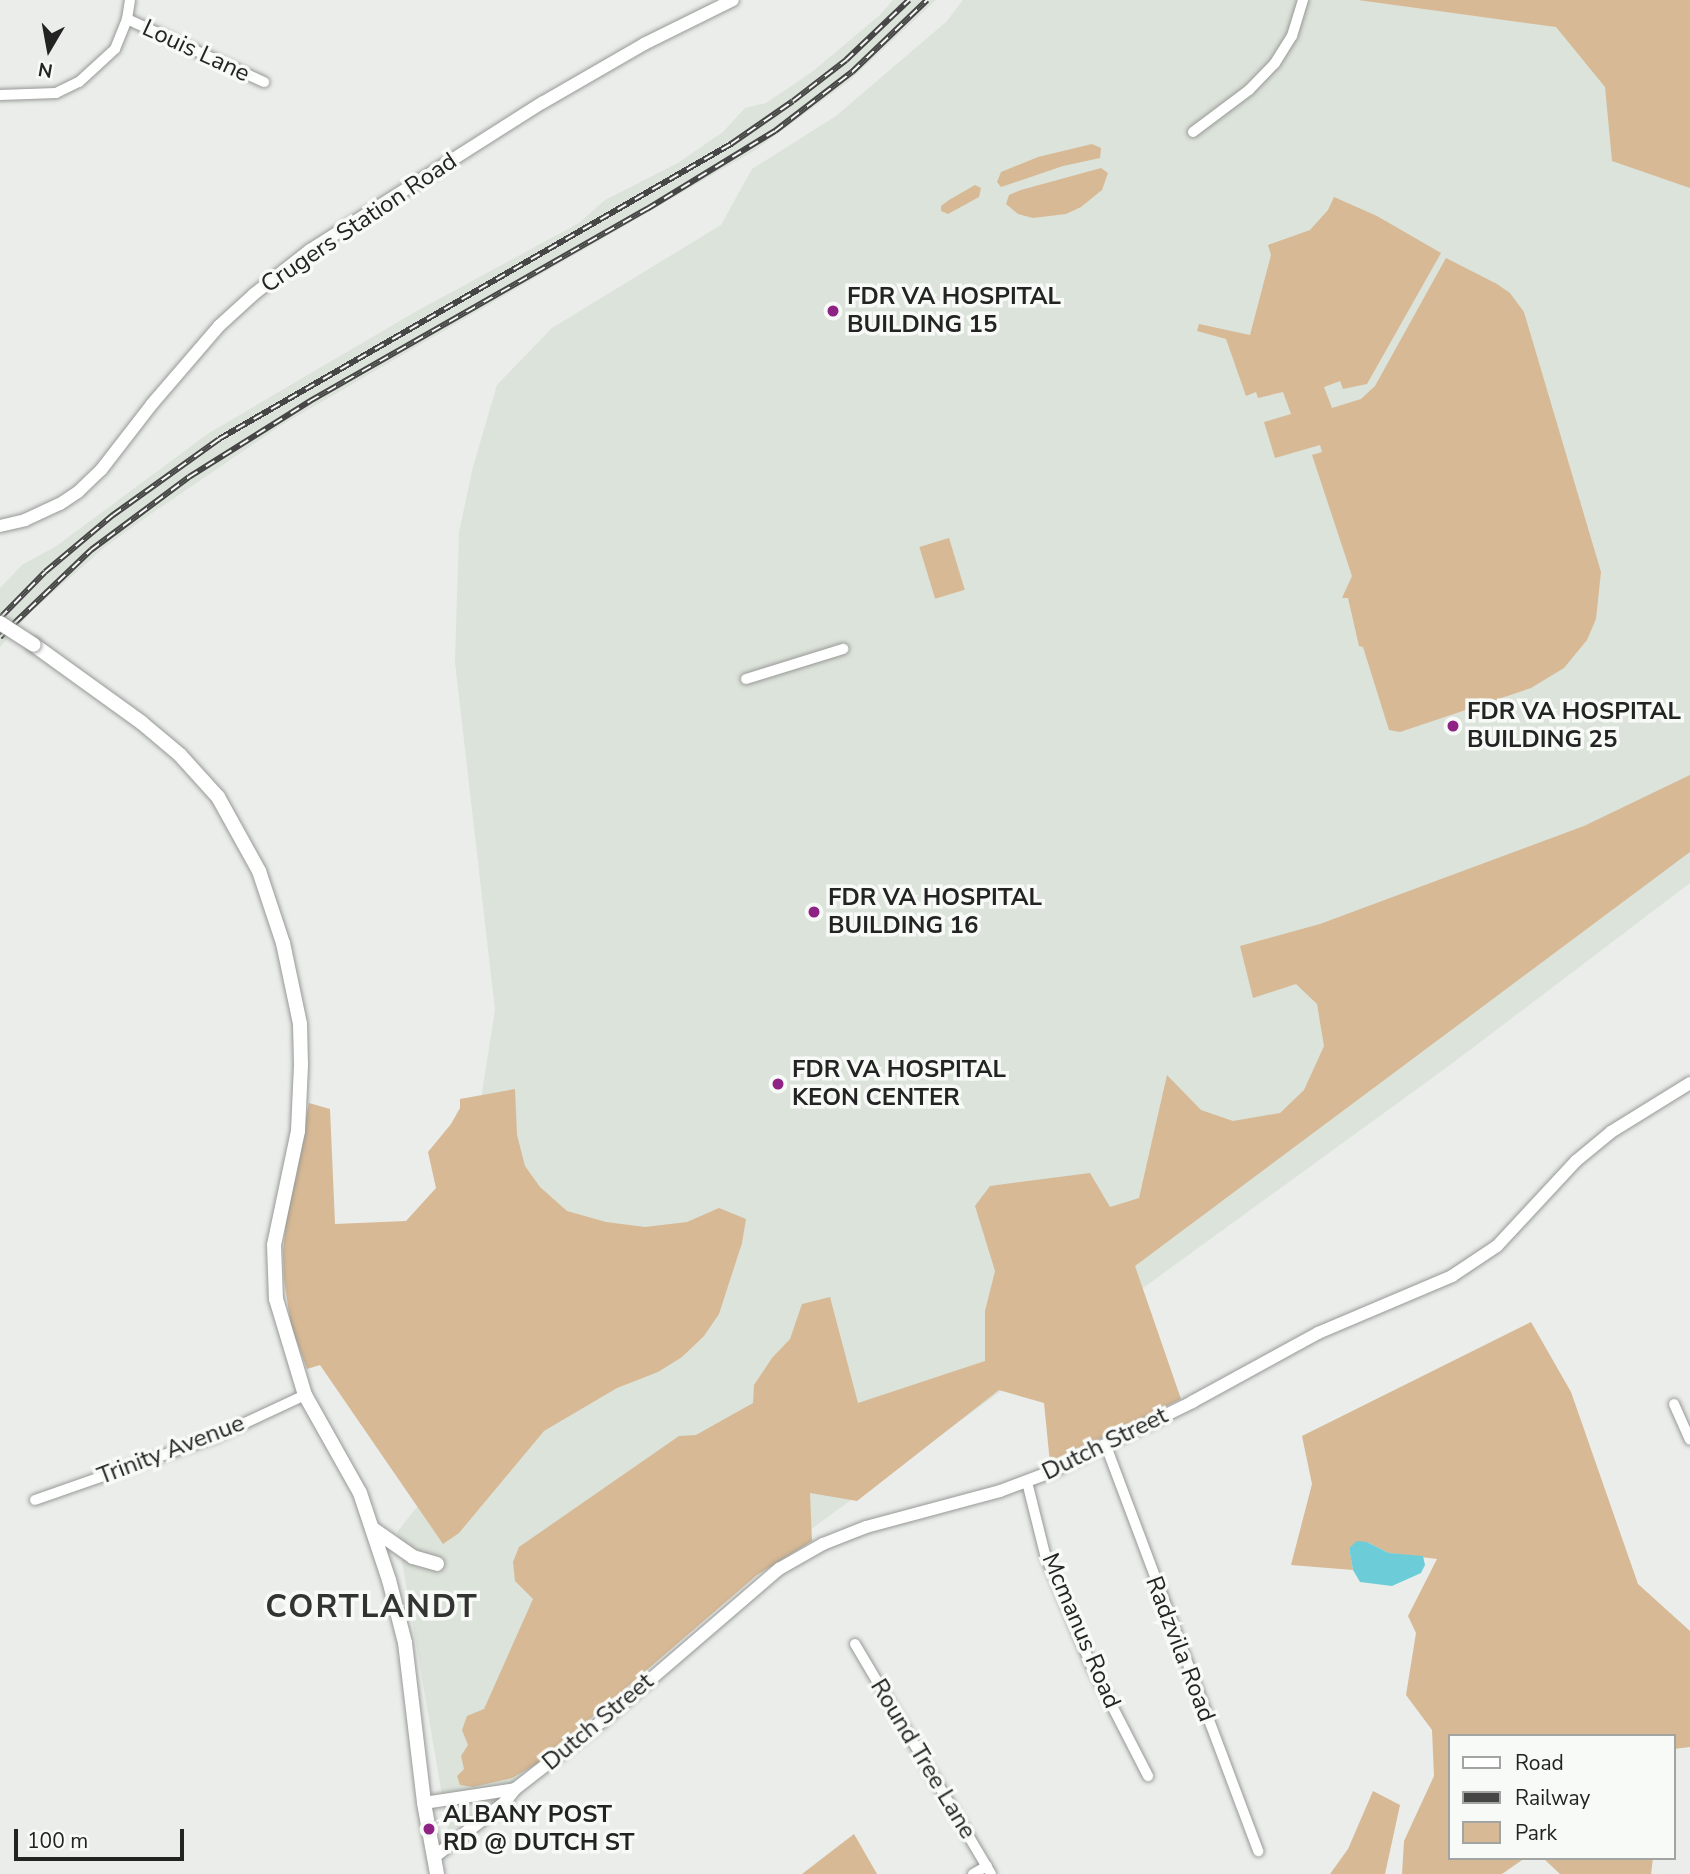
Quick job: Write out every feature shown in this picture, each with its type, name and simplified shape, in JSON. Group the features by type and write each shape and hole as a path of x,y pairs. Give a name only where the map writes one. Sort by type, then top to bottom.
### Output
{"main road":[{"path":"0,623 142,723 180,755 218,797 259,871 283,943 300,1024 302,1065 298,1131 279,1213 273,1281 281,1320 305,1395 360,1493 373,1529 405,1643 424,1803 437,1874"},
{"path":"373,1529 413,1557 437,1564"}],"street":[{"path":"0,95 56,93 79,82 115,49 127,19 130,0"},
{"name":"Crugers Station Road","path":"0,526 25,520 60,505 78,492 101,470 152,404 219,326 254,294 310,250 542,103 644,44 733,0"},
{"path":"1193,132 1249,90 1275,63 1292,36 1303,0"},
{"name":"Louis Lane","path":"127,19 264,82"},
{"path":"746,679 843,649"},
{"name":"Dutch Street","path":"434,1857 601,1722 761,1582 799,1556 866,1527 1027,1482 1106,1446 1318,1333 1429,1287 1472,1265 1506,1237 1576,1161 1603,1138 1690,1083"},
{"name":"Trinity Avenue","path":"35,1500 215,1437 305,1395"},
{"path":"1674,1404 1690,1440"},
{"name":"Radzvila Road","path":"1106,1446 1147,1562 1258,1851"},
{"name":"Mcmanus Road","path":"1027,1482 1045,1554 1086,1653 1148,1776"},
{"name":"Round Tree Lane","path":"855,1644 989,1870"},
{"path":"424,1803 515,1789"},
{"path":"973,1874 989,1870"}],"shaded area":[{"path":"893,0 936,0 849,81 757,149 280,426 148,516 105,547 32,611 0,647 0,588 22,565 55,547 209,433 415,312 579,223 605,200 678,163 723,132 745,108 766,103 812,72 880,15"},
{"path":"963,0 1690,0 1690,883 1454,1062 792,1543 468,1823 448,1830 397,1532 473,1437 467,1188 495,1010 455,662 459,532 473,467 497,385 552,328 721,225 752,169 836,116 946,22"}],"green space":[{"path":"1358,0 1690,0 1690,188 1612,161 1605,87 1556,27"},
{"path":"1092,144 1101,148 1100,158 1063,166 1001,187 997,182 1001,172 1038,157"},
{"path":"1101,168 1108,173 1102,190 1081,207 1066,214 1033,218 1018,214 1006,204 1009,195 1021,190"},
{"path":"975,185 981,188 979,197 948,214 941,211 941,206"},
{"path":"1334,197 1377,216 1441,253 1367,384 1343,389 1340,381 1324,387 1332,408 1361,399 1375,386 1446,258 1497,284 1510,293 1524,312 1601,572 1596,619 1587,640 1564,668 1531,688 1400,732 1389,730 1363,647 1359,646 1348,598 1342,598 1352,576 1312,455 1322,452 1320,445 1275,458 1264,422 1291,414 1283,392 1258,398 1256,392 1246,396 1226,339 1197,331 1199,324 1250,335 1271,255 1268,245 1310,230 1328,210"},
{"path":"949,538 965,590 935,599 919,547"},
{"path":"1690,775 1690,852 1135,1266 1181,1399 1050,1463 1044,1403 999,1390 857,1501 810,1493 812,1541 757,1575 540,1762 512,1778 473,1787 460,1785 457,1776 464,1769 461,1756 468,1745 462,1730 467,1716 484,1709 533,1599 515,1581 513,1562 519,1547 679,1436 696,1435 753,1403 754,1385 772,1358 790,1339 802,1304 830,1297 858,1403 985,1361 985,1311 995,1271 975,1206 990,1186 1090,1173 1110,1207 1139,1198 1167,1075 1201,1110 1233,1121 1280,1113 1304,1090 1324,1046 1317,1004 1296,984 1253,998 1240,946 1320,924 1584,826"},
{"path":"515,1089 517,1135 525,1166 540,1187 567,1211 606,1222 645,1227 687,1222 719,1208 746,1219 742,1243 719,1314 704,1336 682,1357 658,1372 617,1388 544,1431 459,1533 443,1544 320,1365 307,1369 291,1326 284,1279 283,1251 287,1214 309,1103 330,1109 335,1224 406,1221 436,1188 428,1152 451,1124 460,1108 460,1099"},
{"path":"1531,1322 1571,1392 1638,1584 1690,1631 1690,1747 1676,1749 1676,1734 1448,1734 1448,1860 1522,1860 1502,1874 1402,1874 1404,1841 1434,1776 1432,1730 1406,1695 1416,1633 1408,1616 1437,1559 1389,1553 1367,1542 1349,1548 1353,1570 1291,1565 1312,1484 1302,1436"},
{"path":"1373,1791 1400,1805 1385,1874 1330,1874 1348,1849"},
{"path":"854,1834 877,1874 802,1874"},
{"path":"1545,1860 1653,1860 1651,1874 1560,1874"}],"water":[{"path":"1357,1541 1367,1542 1389,1553 1423,1556 1425,1565 1421,1573 1392,1586 1360,1582 1353,1570 1349,1548"}],"railway":[{"path":"0,618 45,572 113,515 219,439 731,144 846,60 909,0"},
{"path":"0,637 91,550 189,477 310,401 647,209 775,131 852,72 927,0"}],"place":[{"name":"FDR VA HOSPITAL BUILDING 15","path":"833,311"},
{"name":"FDR VA HOSPITAL BUILDING 25","path":"1453,726"},
{"name":"FDR VA HOSPITAL BUILDING 16","path":"814,912"},
{"name":"FDR VA HOSPITAL KEON CENTER","path":"778,1084"},
{"name":"ALBANY POST RD @ DUTCH ST","path":"429,1829"}],"district":[{"name":"CORTLANDT","path":"372,1607"}]}
